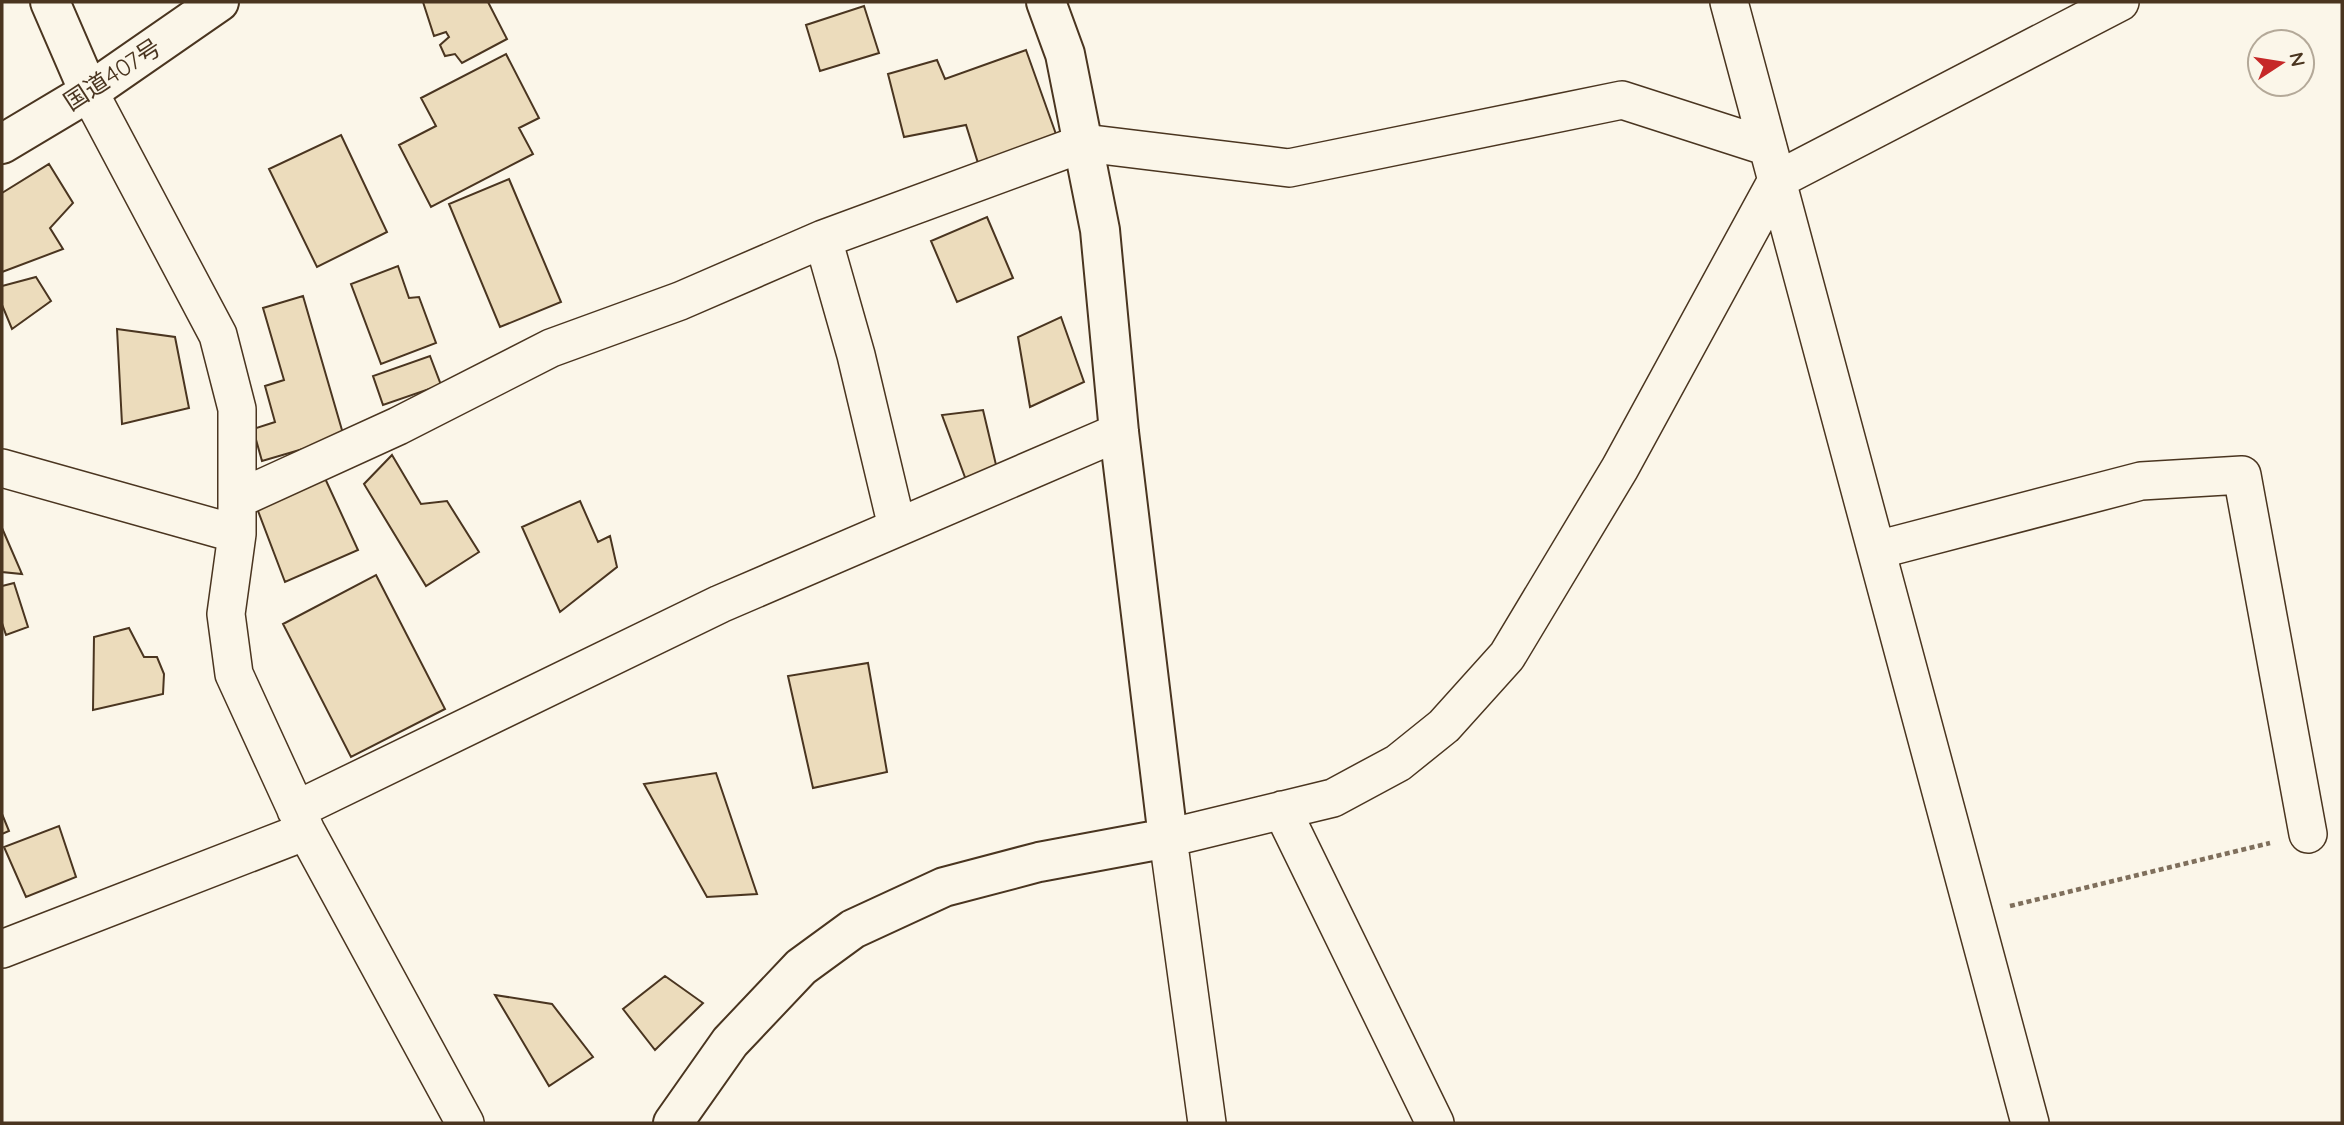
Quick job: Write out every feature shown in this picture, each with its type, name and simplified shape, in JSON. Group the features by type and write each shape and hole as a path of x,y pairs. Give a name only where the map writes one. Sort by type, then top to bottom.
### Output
{"main road":[{"path":"50,2 89,92"},
{"name":"国道407号","path":"2,144 89,92 219,2"},
{"path":"673,1123 730,1042 801,967 853,929 944,887 1039,862 1168,838 1119,432 1100,230 1065,54 1046,2"}],"street":[{"path":"1729,2 2030,1123"},
{"path":"1207,1123 1168,838 1333,798 1398,763 1444,726 1507,656 1620,468 1773,163 2120,2"},
{"path":"89,92 218,335 237,409 238,517 226,614 234,674 301,821 465,1123"},
{"path":"2,468 238,517 398,426 551,348 680,300 823,239 1084,143 1289,168 1622,100 1773,163"},
{"path":"823,239 856,355 897,527"},
{"path":"2,949 301,821 720,604 1119,432"},
{"path":"1877,550 2141,481 2242,475 2308,834"},
{"path":"1282,810 1434,1123"}],"path":[{"path":"1976,914 2308,834"}],"building":[{"path":"423,2 488,2 507,39 462,63 455,54 445,56 440,45 449,37 446,32 434,36"},
{"path":"864,6 879,53 820,71 806,25"},
{"path":"1026,50 1057,137 978,163 966,125 904,137 888,74 937,60 945,79"},
{"path":"506,54 539,118 519,128 533,154 431,207 399,145 436,126 421,98"},
{"path":"341,135 387,232 317,267 269,169"},
{"path":"49,164 73,203 50,228 63,249 2,272 2,193"},
{"path":"509,179 561,302 500,327 449,204"},
{"path":"987,217 1013,278 957,302 931,241"},
{"path":"398,266 409,298 419,297 436,343 381,364 351,284"},
{"path":"36,277 51,301 12,329 2,305 2,286"},
{"path":"303,296 344,437 262,461 253,429 275,422 265,386 284,380 263,308"},
{"path":"1061,317 1084,382 1030,407 1018,337"},
{"path":"117,329 175,337 189,408 122,424"},
{"path":"430,356 441,385 383,405 373,376"},
{"path":"983,410 997,469 966,480 942,415"},
{"path":"392,455 421,504 447,501 479,552 426,586 364,484"},
{"path":"323,474 358,550 285,582 255,503"},
{"path":"580,501 598,542 610,536 617,567 560,612 522,527"},
{"path":"2,528 22,574 2,572"},
{"path":"376,575 445,709 351,757 283,624"},
{"path":"14,583 28,627 6,635 2,623 2,586"},
{"path":"129,628 144,657 157,657 164,674 163,694 93,710 94,637"},
{"path":"868,663 887,772 813,788 788,676"},
{"path":"716,773 757,894 707,897 644,784"},
{"path":"2,814 9,831 2,834"},
{"path":"59,826 76,877 26,897 4,847"},
{"path":"665,976 703,1003 655,1050 623,1009"},
{"path":"495,995 552,1004 593,1057 549,1086"}]}
